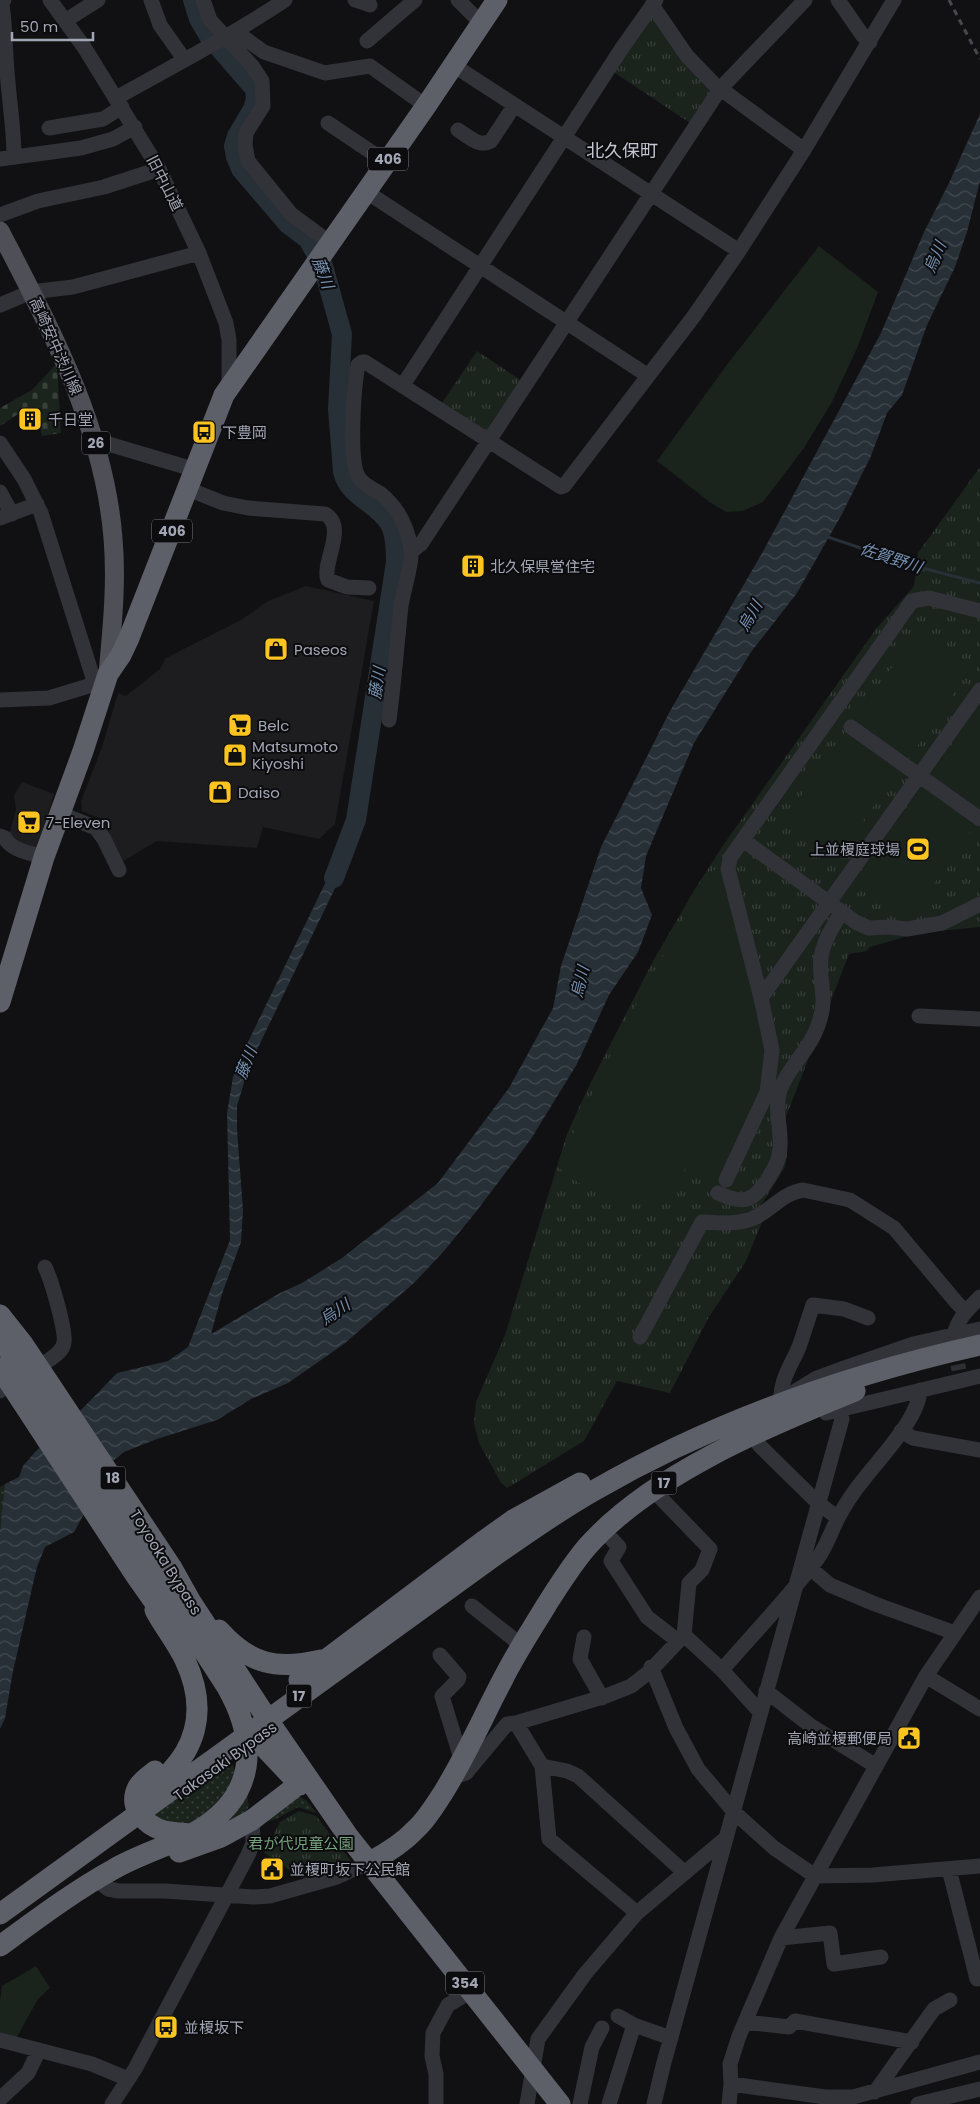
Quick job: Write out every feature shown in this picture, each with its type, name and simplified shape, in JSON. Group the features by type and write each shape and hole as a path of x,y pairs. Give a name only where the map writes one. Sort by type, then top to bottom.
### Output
{"highway":[{"name":"406","path":"0,1002 44,857 59,813 84,751 102,682 121,655 129,638 192,480 208,433 230,385 426,106 497,0"},
{"path":"0,1303 22,1344"},
{"name":"Toyooka Bypass","path":"0,1315 22,1344 41,1401 136,1576 226,1707 263,1746"},
{"name":"18","path":"0,1337 41,1401"},
{"name":"17","path":"522,1543 594,1490 689,1442 781,1403 889,1367 980,1345"},
{"name":"17","path":"370,1862 391,1851 418,1828 458,1768 521,1645 573,1566 587,1548 648,1484 682,1456 764,1420 827,1397 980,1359"},
{"name":"Toyooka Bypass","path":"0,1368 41,1401 172,1568 191,1602 266,1717"},
{"name":"17","path":"522,1543 584,1510 648,1484 753,1435 860,1389"},
{"path":"0,1946 107,1873 137,1857 197,1831 219,1815 232,1800 243,1780 248,1758 248,1743 239,1709 227,1687 41,1401"},
{"name":"17","path":"266,1717 323,1660 513,1520 584,1481 626,1461 660,1448 689,1442"},
{"name":"Takasaki Bypass","path":"0,1914 83,1858 420,1620 522,1543"},
{"path":"172,1568 215,1626 235,1646 258,1660 272,1664 288,1666 323,1660"},
{"path":"0,1898 154,1786 181,1760 198,1717 198,1704 194,1683 184,1658 136,1576"},
{"path":"0,1956 39,1926 103,1885 129,1871 203,1844 246,1824 299,1784 296,1770 280,1747 266,1717 260,1724 263,1746"},
{"name":"354","path":"266,1717 348,1836"},
{"path":"187,1742 138,1787 136,1802 139,1814 153,1826 175,1833 205,1834 246,1824"},
{"path":"170,1772 208,1746 215,1745 223,1748 236,1760 247,1783 253,1806 246,1824"},
{"name":"354","path":"263,1746 370,1862 560,2104"},
{"name":"Takasaki Bypass","path":"0,1926 83,1858"}],"main road":[{"name":"高崎安中渋川線","path":"0,231 66,366 96,440 110,505 114,546 114,602 102,682"}],"street":[{"path":"4,0 2,4 4,82 14,131 7,158 81,148 113,139 135,127"},
{"name":"旧中山道","path":"50,0 135,127 159,169 199,253 226,323 230,385"},
{"path":"65,20 98,0"},
{"path":"151,0 160,25 184,59"},
{"path":"203,0 210,20 222,39 253,67 262,81 263,106 246,134 245,145 248,161 322,252"},
{"path":"49,128 103,119 119,103 184,59 222,39 285,0"},
{"path":"367,41 415,0"},
{"path":"458,0 481,23"},
{"path":"411,552 421,544 720,88 805,0"},
{"path":"838,0 863,36 870,42"},
{"path":"388,720 396,673 402,605 411,552 404,525 398,513 386,499 364,483 358,474 353,427 354,385 358,365 365,362 561,487 564,486 694,316 739,252 804,150 894,0"},
{"path":"403,385 654,2 687,56 720,88 804,150"},
{"path":"222,39 325,72 370,66 426,106"},
{"path":"453,65 739,252"},
{"path":"458,130 479,144 485,145 491,141 514,106"},
{"path":"328,123 386,162"},
{"path":"0,215 38,201 104,187 159,169"},
{"path":"365,191 647,375"},
{"path":"0,305 31,292 73,287 199,253"},
{"path":"96,440 192,480 218,501 248,508 325,514 329,516 332,522 334,544 326,567 328,580 347,587 369,588"},
{"path":"0,443 24,479 37,504 102,682 49,698 0,700"},
{"path":"0,492 6,516 37,504"},
{"path":"842,912 830,932 821,956 820,972 823,1003 817,1029 806,1050 786,1077 780,1091 778,1103 780,1154 776,1165 759,1192 751,1198 741,1201 732,1200 722,1186 767,1092 772,1050 761,998 728,869 730,858 912,601 930,598 980,611"},
{"path":"761,998 980,690"},
{"path":"851,727 980,819"},
{"path":"59,813 96,828 104,839 119,870"},
{"path":"743,840 857,924 869,928 889,926 907,929 942,923 980,904"},
{"path":"3,844 44,857"},
{"path":"919,1016 980,1019"},
{"path":"640,1337 702,1222 731,1223 746,1221 758,1216 795,1191 803,1190 850,1200 894,1228 956,1303 966,1312"},
{"path":"45,1267 63,1330 64,1343 58,1354 46,1362"},
{"path":"954,1338 959,1319 980,1297"},
{"path":"781,1403 780,1394 784,1378 799,1346 813,1305 844,1309 868,1318"},
{"path":"781,1403 799,1388 844,1368 913,1344 954,1338 980,1329"},
{"path":"838,1518 818,1503 759,1445 753,1435 837,1410 920,1390 960,1375 980,1376"},
{"path":"722,1670 819,1556 838,1518 863,1479 880,1461 915,1408 920,1397 920,1390"},
{"path":"654,2104 670,2038 842,1418"},
{"path":"901,1431 913,1438 980,1450"},
{"path":"440,1656 459,1677 442,1696 459,1752 458,1768 466,1773 507,1724 602,1698 631,1686 649,1672 651,1667 681,1638 689,1582 702,1570 710,1549 648,1484"},
{"path":"604,1531 619,1547 611,1561 647,1617 681,1638 722,1670 760,1712"},
{"path":"810,1568 830,1585 875,1604 955,1633"},
{"path":"729,2104 732,2084 730,2064 781,1938 926,1676 980,1597"},
{"path":"472,1606 521,1645"},
{"path":"584,1637 580,1659 602,1698"},
{"path":"651,1667 676,1728 698,1770 734,1812 774,1848 815,1876 873,1875 980,1866"},
{"path":"926,1676 980,1709"},
{"path":"766,1691 811,1726 876,1766"},
{"path":"516,1723 542,1766 549,1839 638,1913"},
{"path":"542,1766 567,1771 578,1776 685,1873"},
{"path":"0,2040 92,2064 120,2091 135,2069 251,1849 253,1838 246,1824"},
{"path":"527,2104 538,2040 585,1974 638,1913 726,1838"},
{"path":"103,1885 108,1889 120,1891 165,1891 253,1897 270,1896 336,1877 370,1862"},
{"path":"949,1869 977,1979"},
{"path":"781,1938 830,1933 834,1964 880,1957"},
{"path":"436,2104 436,2074 432,2056 433,2033 448,2005 471,1992"},
{"path":"875,2092 934,2009 950,2000"},
{"path":"618,2016 634,2025 670,2038"},
{"path":"746,2022 789,2026 795,2021 912,2042"},
{"path":"610,2104 634,2025"},
{"path":"580,2104 592,2047 602,2028"},
{"path":"0,2099 28,2073 39,2050"},
{"path":"732,2084 824,2097 852,2097 980,2062"},
{"path":"918,2104 980,2089"}],"shaded area":[{"path":"306,586 374,601 335,824 319,839 263,827 257,848 157,841 123,861 99,818 82,811 81,801 102,747 118,693 126,696 160,669 166,658 241,620 268,601"},
{"name":"7-Eleven","path":"22,782 54,794 37,849 15,841 9,834 16,810 14,795"}],"green space":[{"path":"650,16 656,17 709,85 711,92 690,123 612,71"},
{"path":"819,246 878,292 858,346 832,402 804,448 763,502 743,511 726,512 711,503 657,461 726,366"},
{"path":"477,351 519,379 520,384 490,429 482,431 442,403"},
{"path":"57,363 61,433 42,436 36,409 21,412 0,426 0,408 32,390"},
{"path":"980,467 980,927 918,933 870,947 867,951 849,954 782,1127 787,1155 785,1167 758,1210 762,1222 746,1261 709,1317 670,1393 617,1381 584,1441 507,1488 501,1483 479,1443 474,1423 476,1402 505,1335 567,1134 588,1088 653,961 695,889 722,847 876,629 914,586 918,553"},
{"path":"919,630 972,667 907,761 852,722"},
{"path":"980,704 980,813 929,777"},
{"name":"上並榎庭球場","path":"847,731 900,768 836,860 783,821"},
{"name":"上並榎庭球場","path":"924,783 977,822 912,915 858,876"},
{"path":"713,870 724,871 763,1033 764,1072 754,1110 721,1177 717,1178 689,1162 667,1201 604,1193 581,1184 562,1171 559,1166 631,1015 670,942"},
{"path":"5,1484 0,1531 0,1487"},
{"path":"205,1752 227,1757 231,1762 247,1797 249,1805 246,1813 226,1826 152,1821 157,1788"},
{"path":"298,1796 306,1800 317,1813 298,1807 276,1819 262,1823"},
{"name":"君が代児童公園","path":"299,1811 316,1816 351,1861 331,1872 304,1879 264,1853 280,1822"},
{"path":"36,1966 50,1988 38,1999 17,2037 0,2033 2,1986"}],"water":[{"name":"烏川","path":"980,114 980,181 967,232 955,267 927,325 902,395 887,413 871,456 842,514 797,593 751,652 694,743 646,856 641,888 652,915 638,952 609,995 577,1064 531,1139 444,1251 415,1282 344,1344 288,1383 251,1399 217,1420 157,1439 124,1452 114,1460 74,1532 45,1547 37,1567 13,1671 5,1718 0,1729 0,1531 5,1484 19,1477 23,1466 36,1451 84,1407 117,1373 168,1361 188,1347 230,1240 227,1113 233,1077 245,1048 337,859 345,854 339,880 249,1066 237,1106 243,1210 241,1242 222,1294 211,1334 280,1293 302,1283 342,1258 438,1183 509,1088 553,1008 561,966 601,847 670,711 761,555 881,333 924,232 949,183"}],"waterway":[{"name":"藤川","path":"193,0 199,19 209,36 255,89 256,99 253,109 237,136 234,146 241,169 288,224 308,239 323,266 342,334 338,409 343,472 351,488 384,516 390,524 395,538 396,562 356,820 334,878"},
{"name":"佐賀野川","path":"825,536 911,565 980,583"}],"tunnel":[{"path":"953,1342 959,1370"}],"railway":[{"path":"949,0 980,59"}],"place":[{"name":"千日堂","path":"30,419"},
{"name":"下豊岡","path":"204,432"},
{"name":"北久保県営住宅","path":"473,566"},
{"name":"Paseos","path":"276,649"},
{"name":"Belc","path":"240,725"},
{"name":"Matsumoto Kiyoshi","path":"235,755"},
{"name":"Daiso","path":"220,792"},
{"name":"7-Eleven","path":"29,822"},
{"name":"上並榎庭球場","path":"918,849"},
{"name":"高崎並榎郵便局","path":"909,1738"},
{"name":"並榎町坂下公民館","path":"272,1869"},
{"name":"並榎坂下","path":"166,2027"}],"district":[{"name":"北久保町","path":"622,150"}]}
